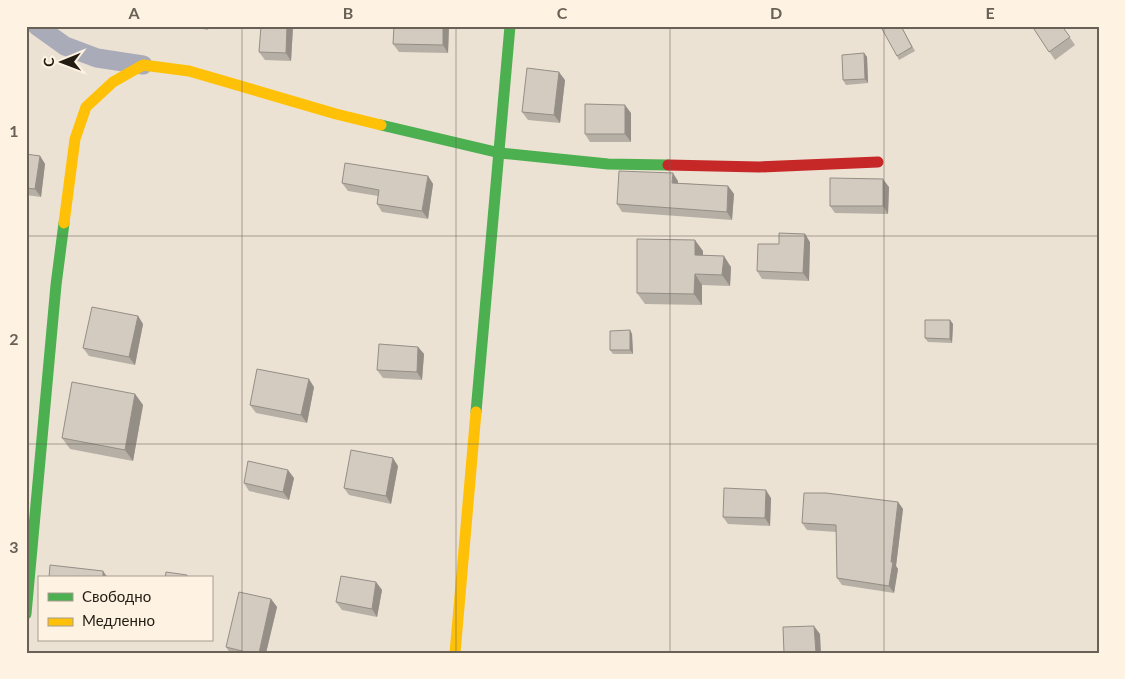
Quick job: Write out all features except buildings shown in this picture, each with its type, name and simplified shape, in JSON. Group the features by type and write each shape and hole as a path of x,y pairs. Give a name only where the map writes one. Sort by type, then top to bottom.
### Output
{"street":[{"path":"37,26 64,46 97,58 190,71 336,114 500,153 608,164 759,168 878,162"},
{"path":"455,653 510,26"},
{"path":"26,614 55,294 75,139 86,107 113,82 143,65"}],"traffic: fast":[{"path":"476,412 510,26"},
{"path":"381,125 500,153 608,164 668,165"},
{"path":"26,614 56,285 64,223"}],"traffic: slow":[{"path":"64,223 75,139 86,107 113,82 143,65 189,71 336,114 381,125"},
{"path":"455,653 476,412"}],"traffic: jam":[{"path":"668,165 759,167 878,162"}]}
